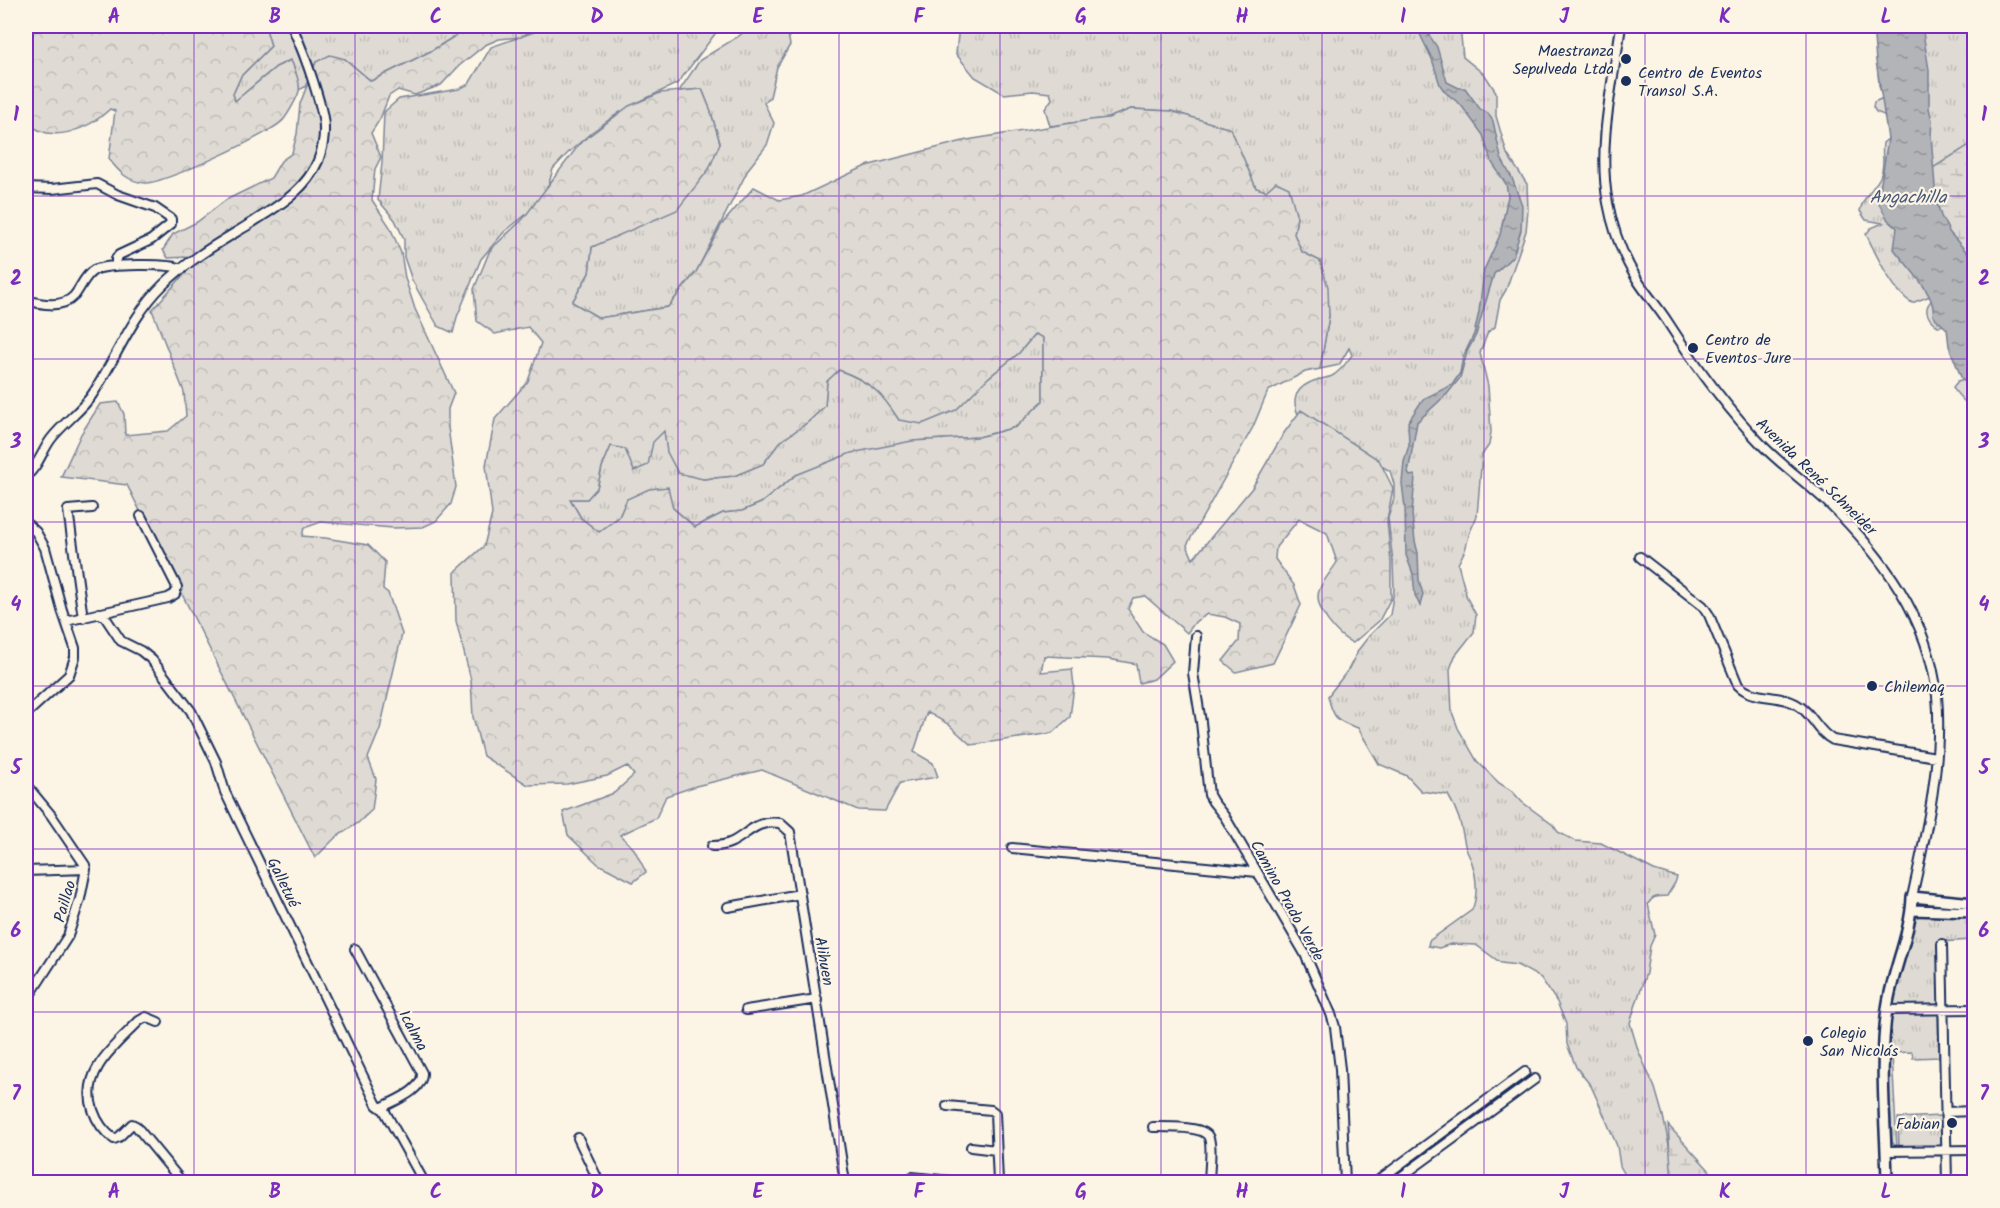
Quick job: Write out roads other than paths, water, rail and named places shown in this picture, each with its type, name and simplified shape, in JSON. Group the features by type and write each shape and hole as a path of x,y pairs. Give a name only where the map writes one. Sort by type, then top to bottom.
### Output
{"main road":[{"path":"1912,897 1974,903"},
{"name":"Avenida René Schneider","path":"1887,1182 1884,1060 1887,1010 1893,975 1911,910 1912,897"},
{"path":"1911,910 1974,912"}],"street":[{"path":"26,476 33,469 54,435 89,400 147,303 162,286 197,257 287,200 303,185 317,163 324,137 323,111 303,50 292,26"},
{"name":"Avenida René Schneider","path":"1621,26 1605,132 1604,161 1610,211 1625,256 1638,281 1724,403 1772,454 1827,502 1875,555 1903,592 1922,634 1935,680 1938,718 1936,757 1925,832 1912,897"},
{"path":"26,188 52,189 97,184 118,195 155,208 171,219 171,224 151,240 119,255 116,266"},
{"path":"26,300 54,305 66,301 74,296 83,281 93,271 106,267 164,265 182,269"},
{"path":"83,618 68,510 92,508"},
{"path":"66,621 168,598 175,594 177,587 141,516"},
{"path":"26,523 40,537 75,652 72,671 26,714"},
{"path":"1640,557 1703,606 1709,615 1738,685 1743,690 1752,695 1794,702 1808,713 1824,734 1833,740 1936,757"},
{"name":"Galletué","path":"99,613 105,617 121,641 141,651 152,660 196,720 216,762 225,792 376,1105 384,1110 424,1182"},
{"name":"Camino Prado Verde","path":"1196,636 1193,673 1209,795 1225,817 1305,954 1335,1027 1340,1070 1345,1182"},
{"name":"Paillao","path":"26,779 27,786 51,815 86,869 80,899 68,936 26,1001"},
{"name":"Alihuen","path":"712,846 723,846 734,842 761,823 783,824 792,835 845,1182"},
{"path":"1012,848 1257,872"},
{"path":"26,872 86,869"},
{"path":"728,907 800,894"},
{"path":"1974,941 1974,962"},
{"path":"1942,944 1947,1182"},
{"name":"Icalma","path":"355,949 422,1073 422,1081 418,1087 381,1108"},
{"path":"746,1010 817,999"},
{"path":"1887,1010 1974,1009"},
{"path":"158,1022 146,1017 139,1020 102,1059 90,1086 91,1104 97,1121 114,1139 132,1124 136,1126 182,1182"},
{"path":"1376,1182 1526,1072"},
{"path":"1394,1182 1535,1079"},
{"path":"947,1106 991,1110 995,1113 998,1182"},
{"path":"1946,1112 1974,1111"},
{"path":"1153,1127 1192,1129 1207,1134 1210,1144 1209,1182"},
{"path":"579,1138 599,1182"},
{"path":"1427,1144 1433,1154"},
{"path":"971,1147 996,1150"},
{"path":"1887,1151 1974,1150"},
{"path":"912,1177 961,1182"}],"water":[{"path":"1416,26 1423,26 1437,47 1447,82 1459,88 1465,88 1480,109 1488,113 1493,121 1501,158 1512,178 1522,205 1521,230 1513,256 1494,274 1476,335 1467,352 1460,378 1448,393 1417,422 1408,473 1415,477 1412,514 1418,553 1419,580 1423,594 1420,606 1415,595 1413,574 1406,555 1402,483 1404,462 1409,445 1408,422 1423,399 1452,385 1460,373 1463,357 1474,334 1484,270 1500,235 1508,196 1506,184 1491,161 1483,135 1461,105 1440,85 1432,59"},
{"name":"Angachilla","path":"1873,26 1922,26 1929,70 1929,108 1932,120 1931,136 1936,199 1941,216 1950,233 1972,258 1970,270 1974,280 1974,415 1972,392 1961,377 1949,346 1947,329 1933,316 1933,308 1926,290 1894,249 1897,228 1888,220 1878,202 1888,139"}],"place":[{"name":"Maestranza Sepulveda Ltda","path":"1626,59"},
{"name":"Centro de Eventos Transol S.A.","path":"1626,81"},
{"name":"Centro de Eventos Jure","path":"1693,348"},
{"name":"Chilemaq","path":"1872,686"},
{"name":"Colegio San Nicolás","path":"1808,1041"},
{"name":"Fabian","path":"1952,1123"}]}
